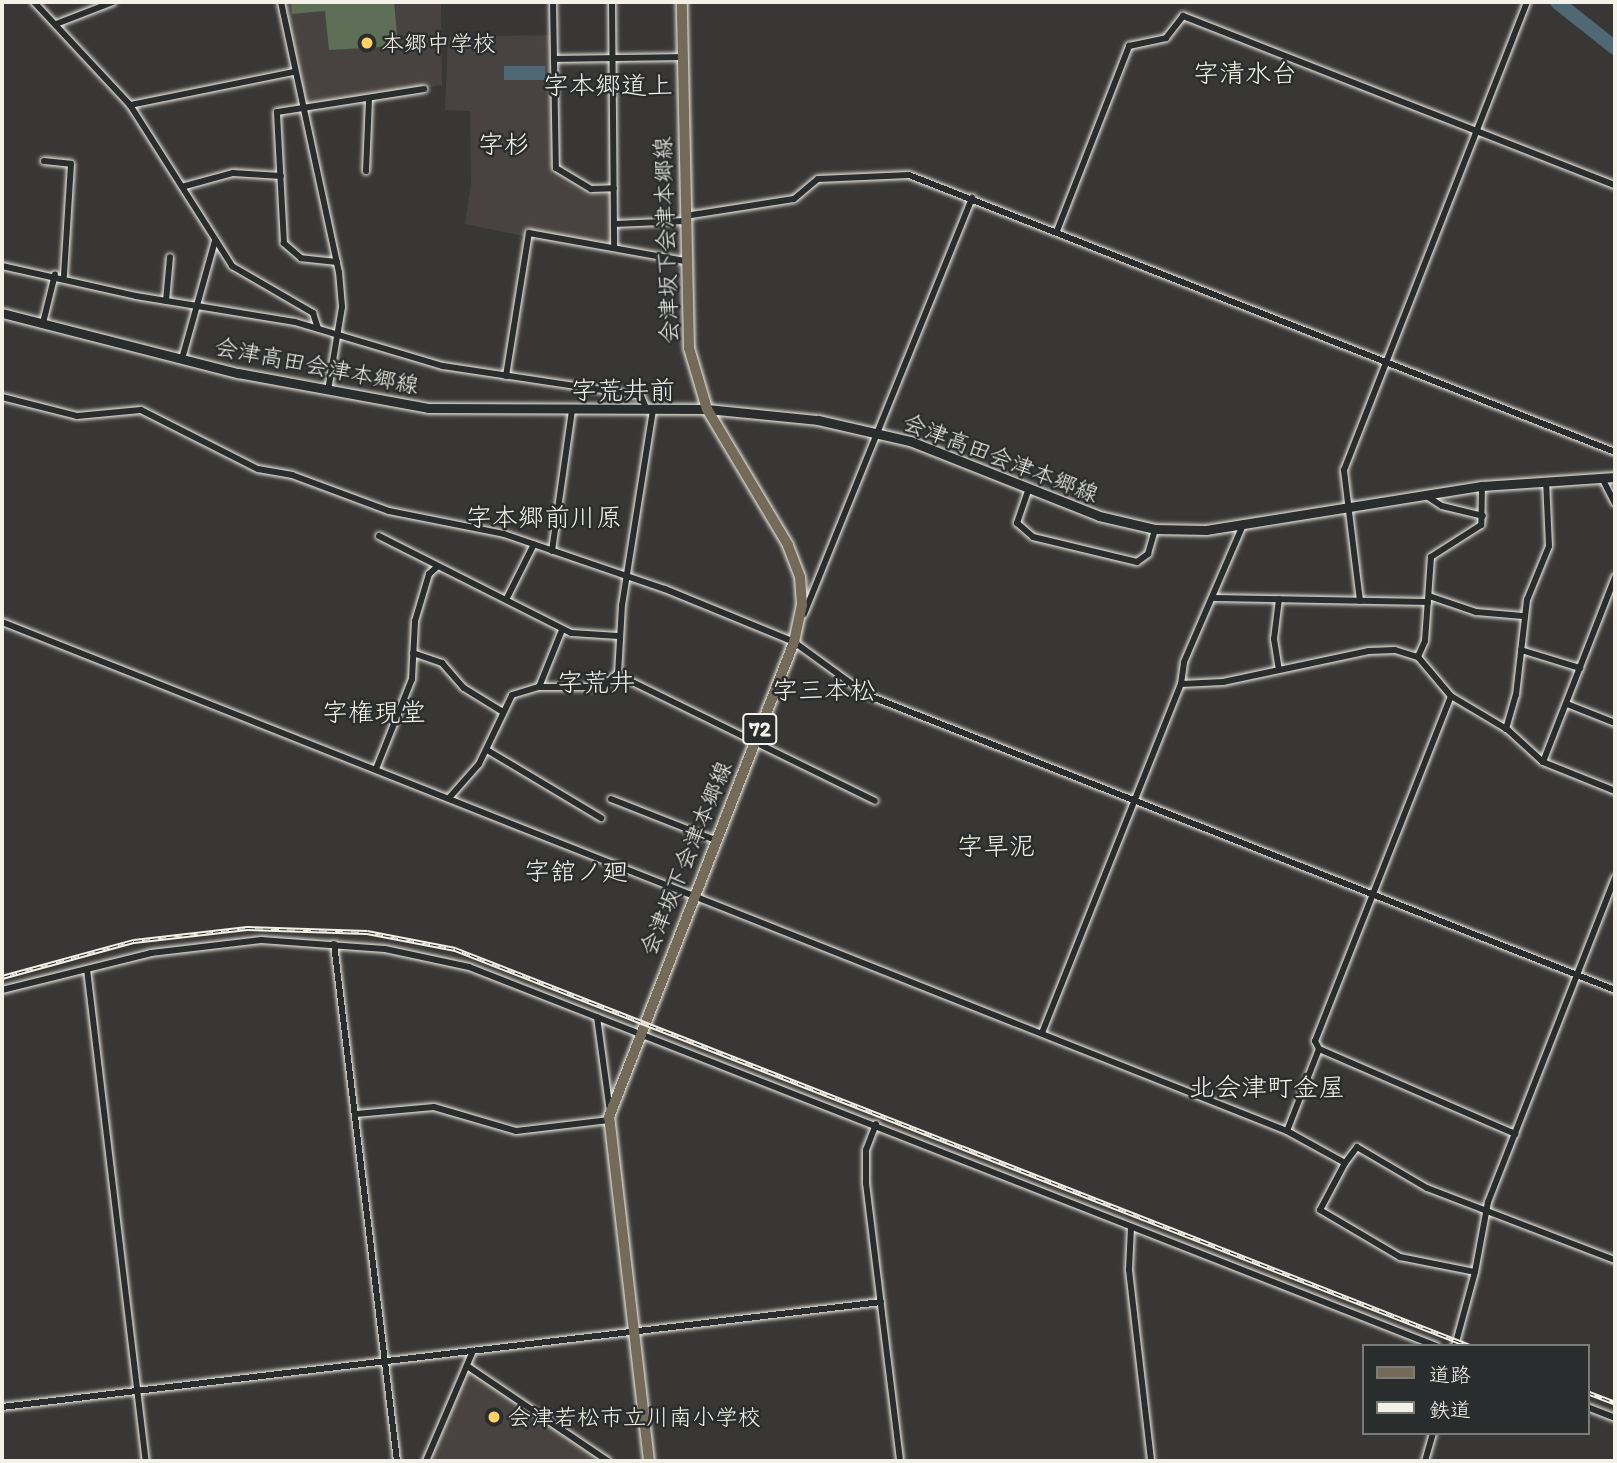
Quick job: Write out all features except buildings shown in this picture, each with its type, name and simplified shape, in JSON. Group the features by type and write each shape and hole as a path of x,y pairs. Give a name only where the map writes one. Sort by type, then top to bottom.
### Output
{"main road":[{"name":"会津坂下会津本郷線","path":"649,1461 609,1116 802,618 800,577 788,545 707,408 689,348 684,261 682,2"},
{"name":"会津高田会津本郷線","path":"2,313 182,359 327,392 428,408 707,408 876,433 1030,488 1099,516 1155,529 1244,523 1482,486 1615,477"}],"street":[{"path":"33,2 130,105 185,186 215,241 240,274 313,313 318,328"},
{"path":"56,24 113,2"},
{"path":"281,2 301,110 337,262 339,335 327,392"},
{"path":"553,2 555,168 591,189 614,188"},
{"path":"612,2 614,248"},
{"path":"1360,601 1346,508 1344,470 1479,132 1527,2"},
{"path":"1057,231 1129,46 1166,38 1184,16 1615,185"},
{"path":"554,60 683,57"},
{"path":"130,105 294,72"},
{"path":"337,262 301,258 284,243 277,112 424,89"},
{"path":"366,171 369,98"},
{"path":"44,161 71,164 64,276"},
{"path":"185,186 233,173 281,177"},
{"path":"614,224 685,219 794,199 813,181 826,178 909,174 1615,452"},
{"path":"802,618 972,198"},
{"path":"506,376 529,233 684,261"},
{"path":"182,359 194,306 215,241"},
{"path":"166,301 170,257"},
{"path":"2,266 64,276 166,301 318,328 407,358 641,396 650,410 619,636 618,673 602,687 539,687 512,695 487,750 449,798"},
{"path":"43,323 55,275"},
{"path":"2,397 77,416 141,410 266,472 292,475 389,511 534,544 627,577 794,642 867,695 1615,990"},
{"path":"552,551 572,410"},
{"path":"1602,478 1615,503"},
{"path":"1506,729 1521,650 1523,616 1549,546 1546,481"},
{"path":"1418,657 1433,553 1481,525 1482,486"},
{"path":"1030,488 1017,523 1033,537 1137,562 1148,554 1155,529"},
{"path":"1425,495 1442,506 1483,516"},
{"path":"1042,1033 1181,684 1184,663 1215,598 1244,523"},
{"path":"379,536 436,568 507,598 562,630 619,636"},
{"path":"507,598 534,544"},
{"path":"376,769 412,679 415,621 429,574 436,568"},
{"path":"1543,762 1615,577"},
{"path":"1215,598 1360,601 1428,599 1476,612 1523,616"},
{"path":"1279,599 1274,639 1279,669"},
{"path":"2,622 1287,1131 1345,1163"},
{"path":"539,687 562,630"},
{"path":"1181,684 1279,669 1369,651 1395,650 1418,657 1451,696 1506,729 1543,762 1615,791"},
{"path":"1521,650 1580,668"},
{"path":"413,653 442,663 464,688 503,712"},
{"path":"618,673 875,801"},
{"path":"1451,696 1315,1041 1319,1049 1515,1134"},
{"path":"1567,704 1615,723"},
{"path":"487,750 601,818"},
{"path":"611,799 715,840"},
{"path":"1456,1344 1488,1210 1615,878"},
{"path":"2,990 199,945 261,940 334,944 469,967 640,1031 1431,1344"},
{"path":"334,944 397,1461"},
{"path":"87,969 146,1461"},
{"path":"356,1114 434,1107 516,1131 609,1116 597,1017"},
{"path":"1287,1131 1319,1049"},
{"path":"876,1124 865,1160 900,1461"},
{"path":"1475,1272 1400,1257 1320,1210 1345,1163 1357,1147 1427,1188 1615,1260"},
{"path":"1131,1227 1129,1272 1151,1461"},
{"path":"2,1407 881,1302"},
{"path":"426,1461 473,1351"},
{"path":"467,1366 608,1461"},
{"path":"1589,1407 1615,1418"},
{"path":"1425,1461 1432,1435"}],"shaded area":[{"name":"本郷中学校","path":"285,2 441,2 442,85 302,107"},
{"path":"551,35 552,175 588,195 610,195 609,244 526,229 524,236 465,224 471,183 470,111 445,110 448,37"},
{"name":"会津若松市立川南小学校","path":"474,1371 602,1461 431,1461 467,1373"}],"green space":[{"path":"291,2 394,2 398,46 329,50 325,11 292,14"}],"water":[{"path":"504,66 545,66 545,80 504,80"}],"waterway":[{"path":"1557,2 1615,48"}],"railway":[{"path":"2,977 134,941 247,928 367,932 455,949 1465,1344"},
{"path":"1589,1393 1615,1403"}],"place":[{"name":"本郷中学校","path":"367,43"},
{"name":"会津若松市立川南小学校","path":"494,1417"}],"district":[{"name":"字清水台","path":"1245,74"},
{"name":"字本郷道上","path":"608,86"},
{"name":"字杉","path":"504,145"},
{"name":"字荒井前","path":"623,391"},
{"name":"字本郷前川原","path":"544,518"},
{"name":"字荒井","path":"596,683"},
{"name":"字三本松","path":"824,691"},
{"name":"字権現堂","path":"374,713"},
{"name":"字旱泥","path":"996,847"},
{"name":"字舘ノ廻","path":"576,872"},
{"name":"北会津町金屋","path":"1267,1088"}]}
